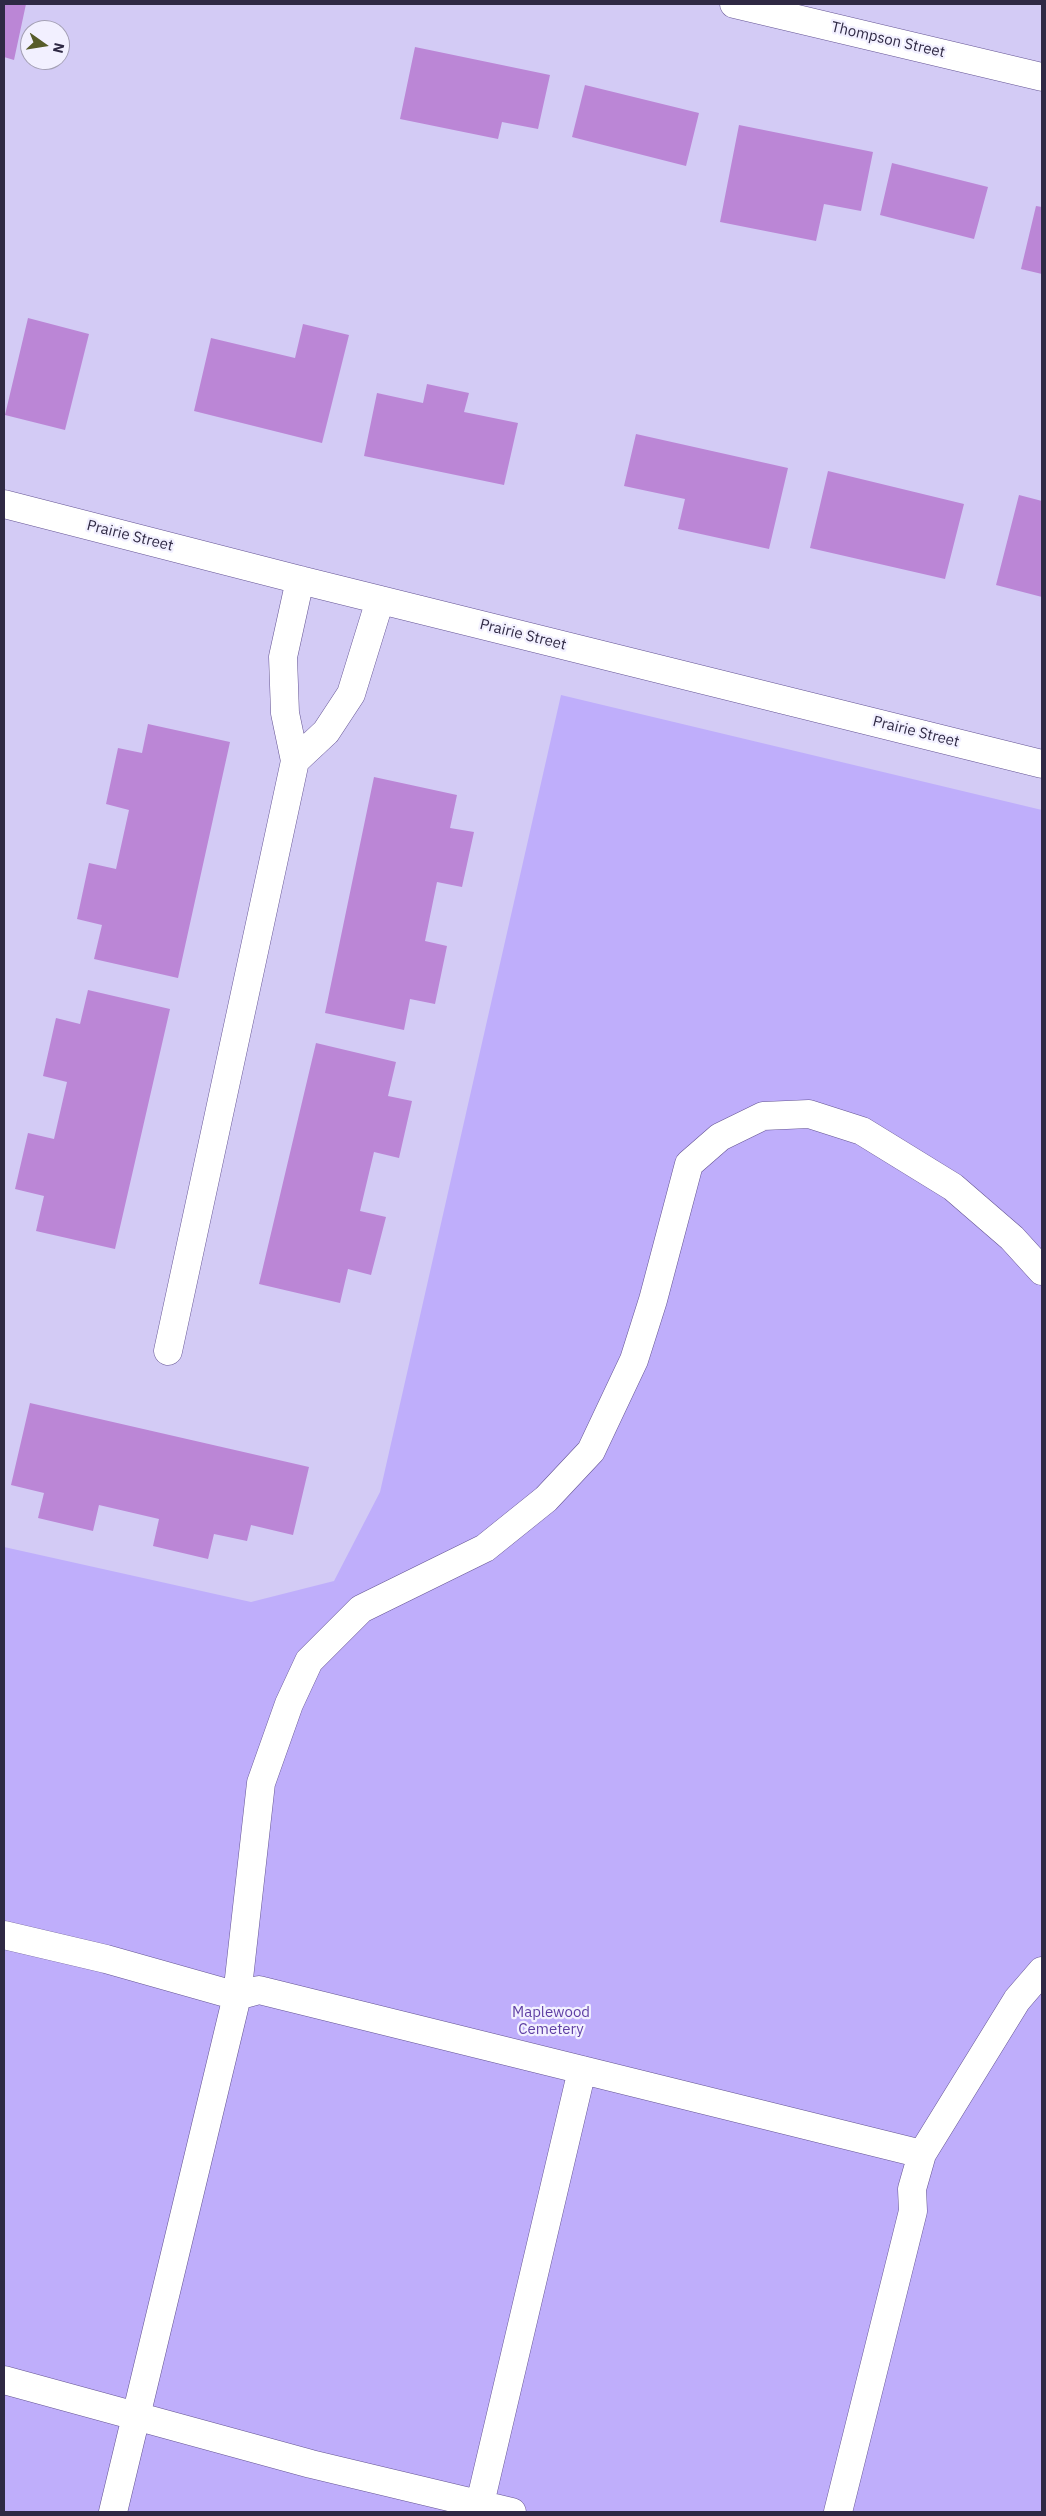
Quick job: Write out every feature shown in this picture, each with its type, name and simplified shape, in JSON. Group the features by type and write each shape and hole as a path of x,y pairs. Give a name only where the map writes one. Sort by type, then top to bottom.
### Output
{"street":[{"name":"Thompson Street","path":"734,4 1042,77"},
{"name":"Prairie Street","path":"4,504 300,580 1042,764"},
{"path":"168,1351 295,761 285,713 283,657 300,580"},
{"path":"295,761 326,732 351,694 380,600"},
{"path":"113,2512 237,1996 261,1783 289,1704 309,1661 361,1610 485,1548 546,1499 591,1451 634,1360 653,1300 689,1164 720,1137 763,1116 809,1114 862,1131 953,1187 1012,1238 1042,1270"},
{"path":"4,1935 106,1959 237,1996 259,1990 922,2154"},
{"path":"838,2512 913,2211 912,2189 922,2154 1017,2000 1042,1971"},
{"path":"479,2508 582,2070"},
{"path":"4,2380 479,2508 512,2512"}],"green space":[{"name":"Maplewood Cemetery","path":"561,695 1042,810 1042,2512 4,2512 4,1547 251,1602 334,1581 380,1492"}],"building":[{"path":"4,4 26,4 23,20 20,20 20,32 14,60 4,57"},
{"path":"415,47 550,75 538,129 502,122 498,139 400,119"},
{"path":"585,85 699,113 686,166 572,137"},
{"path":"739,125 873,152 861,211 824,204 816,241 720,222"},
{"path":"892,163 988,187 974,239 880,215"},
{"path":"1036,206 1042,207 1042,274 1021,269"},
{"path":"28,318 89,334 65,430 5,415"},
{"path":"303,324 349,335 322,443 194,411 211,338 295,358"},
{"path":"427,384 469,393 464,412 518,423 504,485 364,456 377,393 423,403"},
{"path":"636,434 788,468 769,549 678,529 685,499 624,486"},
{"path":"828,471 964,504 945,579 810,548"},
{"path":"1019,495 1042,501 1042,597 996,585"},
{"path":"148,724 230,742 178,978 94,959 102,925 77,919 89,863 116,869 129,810 106,804 118,748 142,753"},
{"path":"374,777 457,795 450,828 474,832 462,887 437,882 425,941 447,946 435,1004 410,999 404,1030 325,1013"},
{"path":"88,990 170,1009 115,1249 36,1231 44,1196 15,1189 28,1133 54,1139 67,1082 43,1076 56,1018 80,1024"},
{"path":"316,1043 396,1062 388,1096 412,1101 399,1158 374,1152 360,1211 386,1217 371,1275 348,1269 340,1303 259,1284"},
{"path":"30,1403 309,1467 293,1535 251,1525 247,1541 214,1534 208,1559 153,1546 159,1519 99,1505 93,1531 38,1518 44,1493 11,1485"}]}
